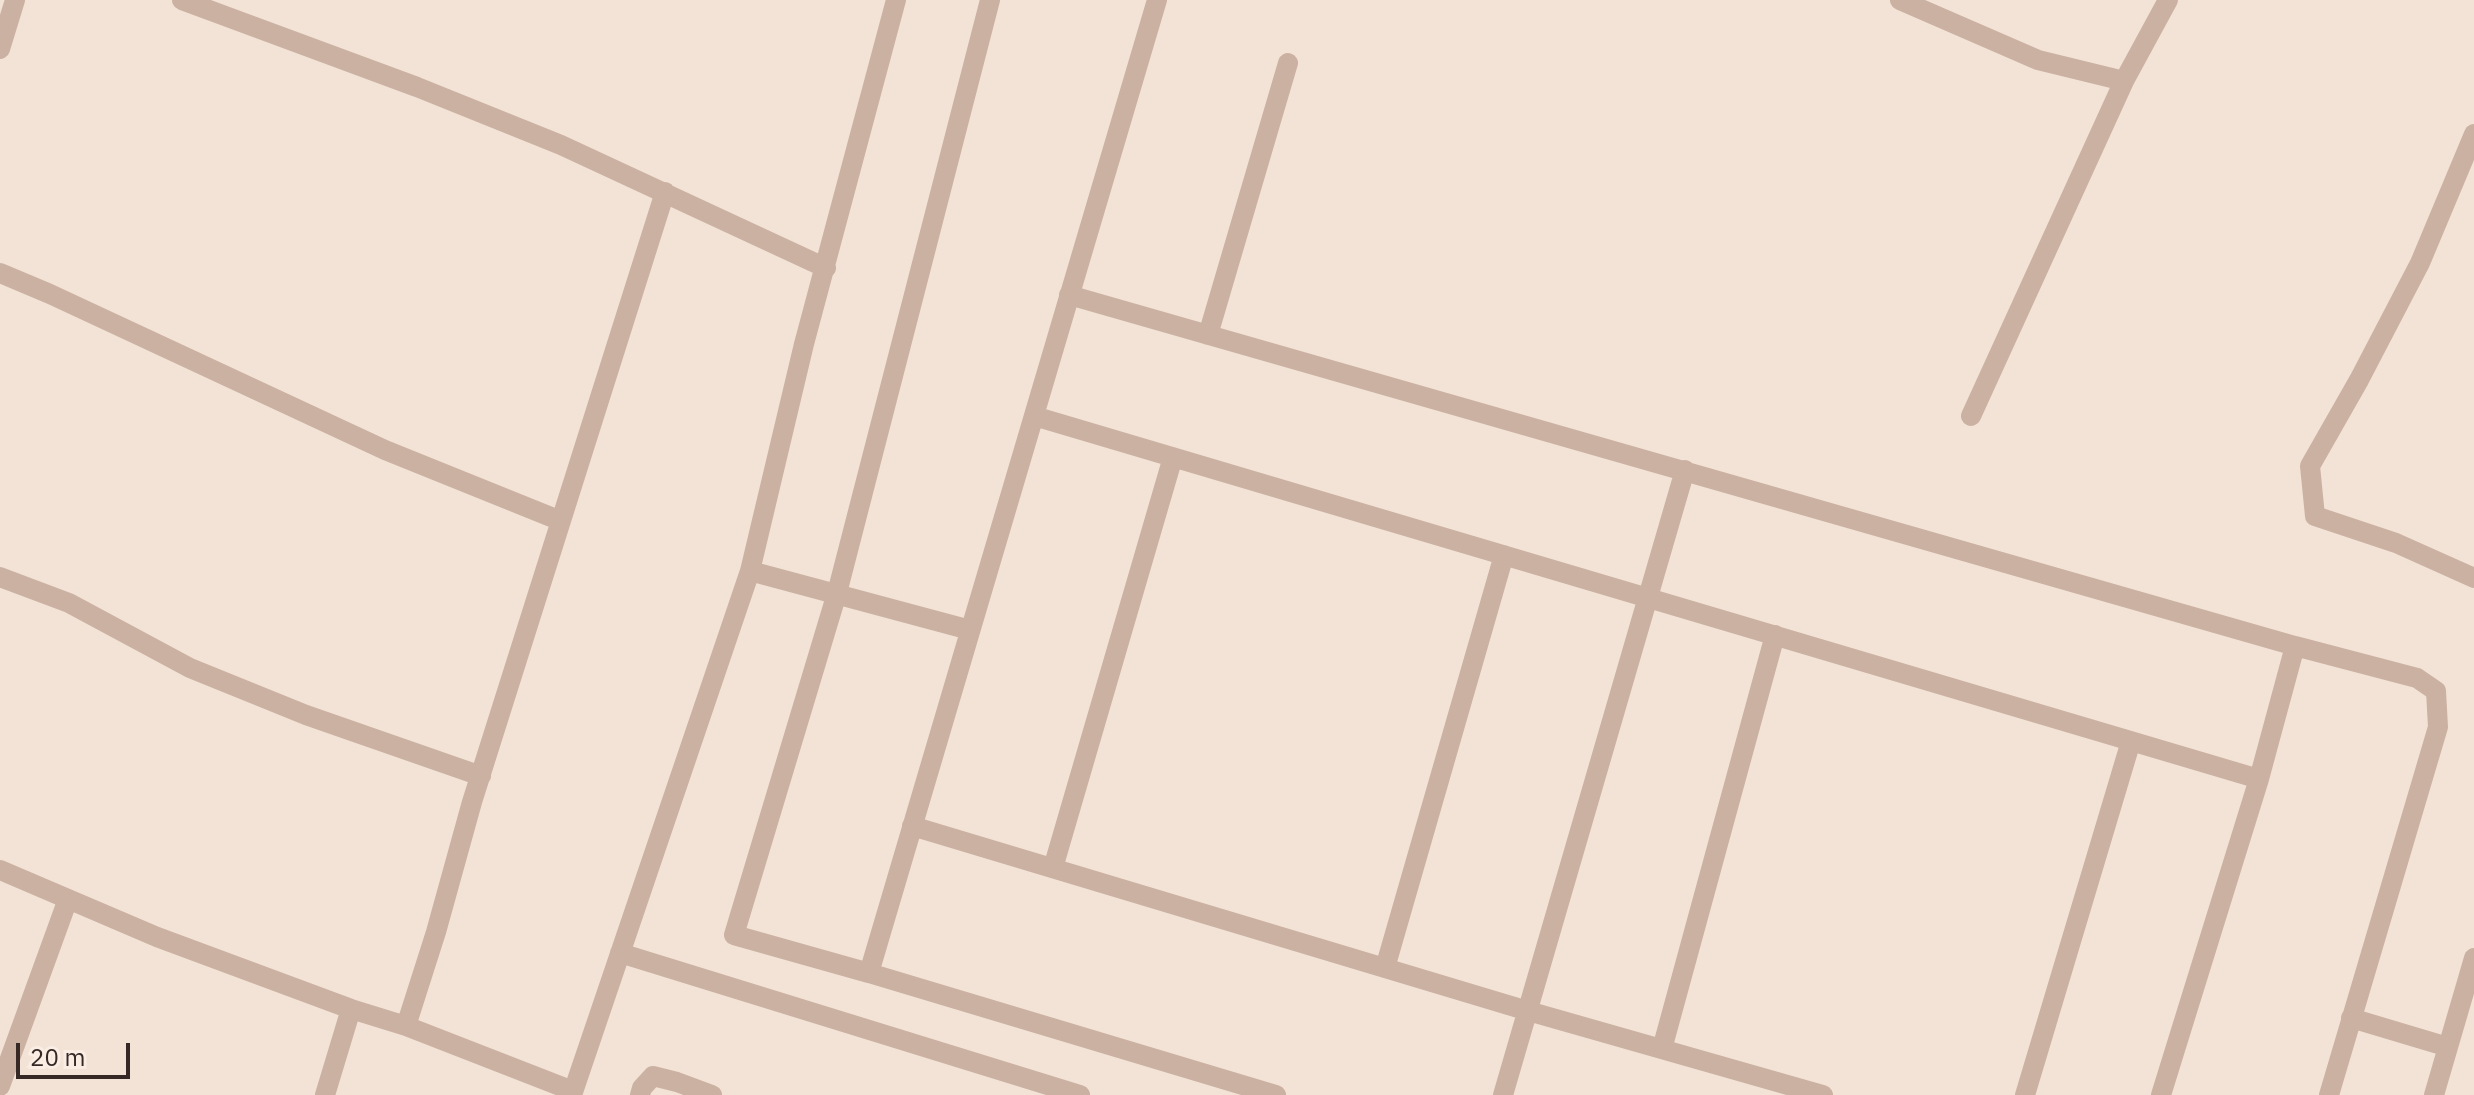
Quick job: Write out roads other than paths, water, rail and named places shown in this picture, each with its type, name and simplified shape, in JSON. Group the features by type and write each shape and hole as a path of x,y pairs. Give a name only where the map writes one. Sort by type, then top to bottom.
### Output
{"street":[{"path":"0,49 15,0"},
{"path":"182,0 417,87 561,145 826,268"},
{"path":"0,870 157,937 351,1009 406,1026 573,1093 750,571 804,344 896,0"},
{"path":"990,0 837,593 734,935 1276,1095"},
{"path":"869,973 1157,0"},
{"path":"1900,0 2038,60 2124,81"},
{"path":"1971,416 2124,81 2168,0"},
{"path":"1208,335 1288,63"},
{"path":"2474,134 2420,263 2310,466 2315,516 2396,543 2474,578"},
{"path":"406,1026 481,776 665,192"},
{"path":"0,273 385,450 561,521"},
{"path":"1069,295 2295,646 2417,678 2436,691 2438,727 2329,1095"},
{"path":"1034,416 2259,779"},
{"path":"1053,868 1173,457"},
{"path":"1503,1095 1685,470"},
{"path":"1385,968 1504,555"},
{"path":"750,571 970,630"},
{"path":"0,577 69,603 190,668 306,715 481,776"},
{"path":"1662,1049 1775,635"},
{"path":"2161,1095 2259,779 2295,646"},
{"path":"2025,1095 2131,741"},
{"path":"912,826 1528,1011 1823,1095"},
{"path":"0,1086 68,899"},
{"path":"620,953 1080,1095"},
{"path":"2434,1095 2474,958"},
{"path":"325,1095 351,1009"},
{"path":"2351,1018 2448,1047"},
{"path":"640,1095 653,1076 712,1095"}]}
